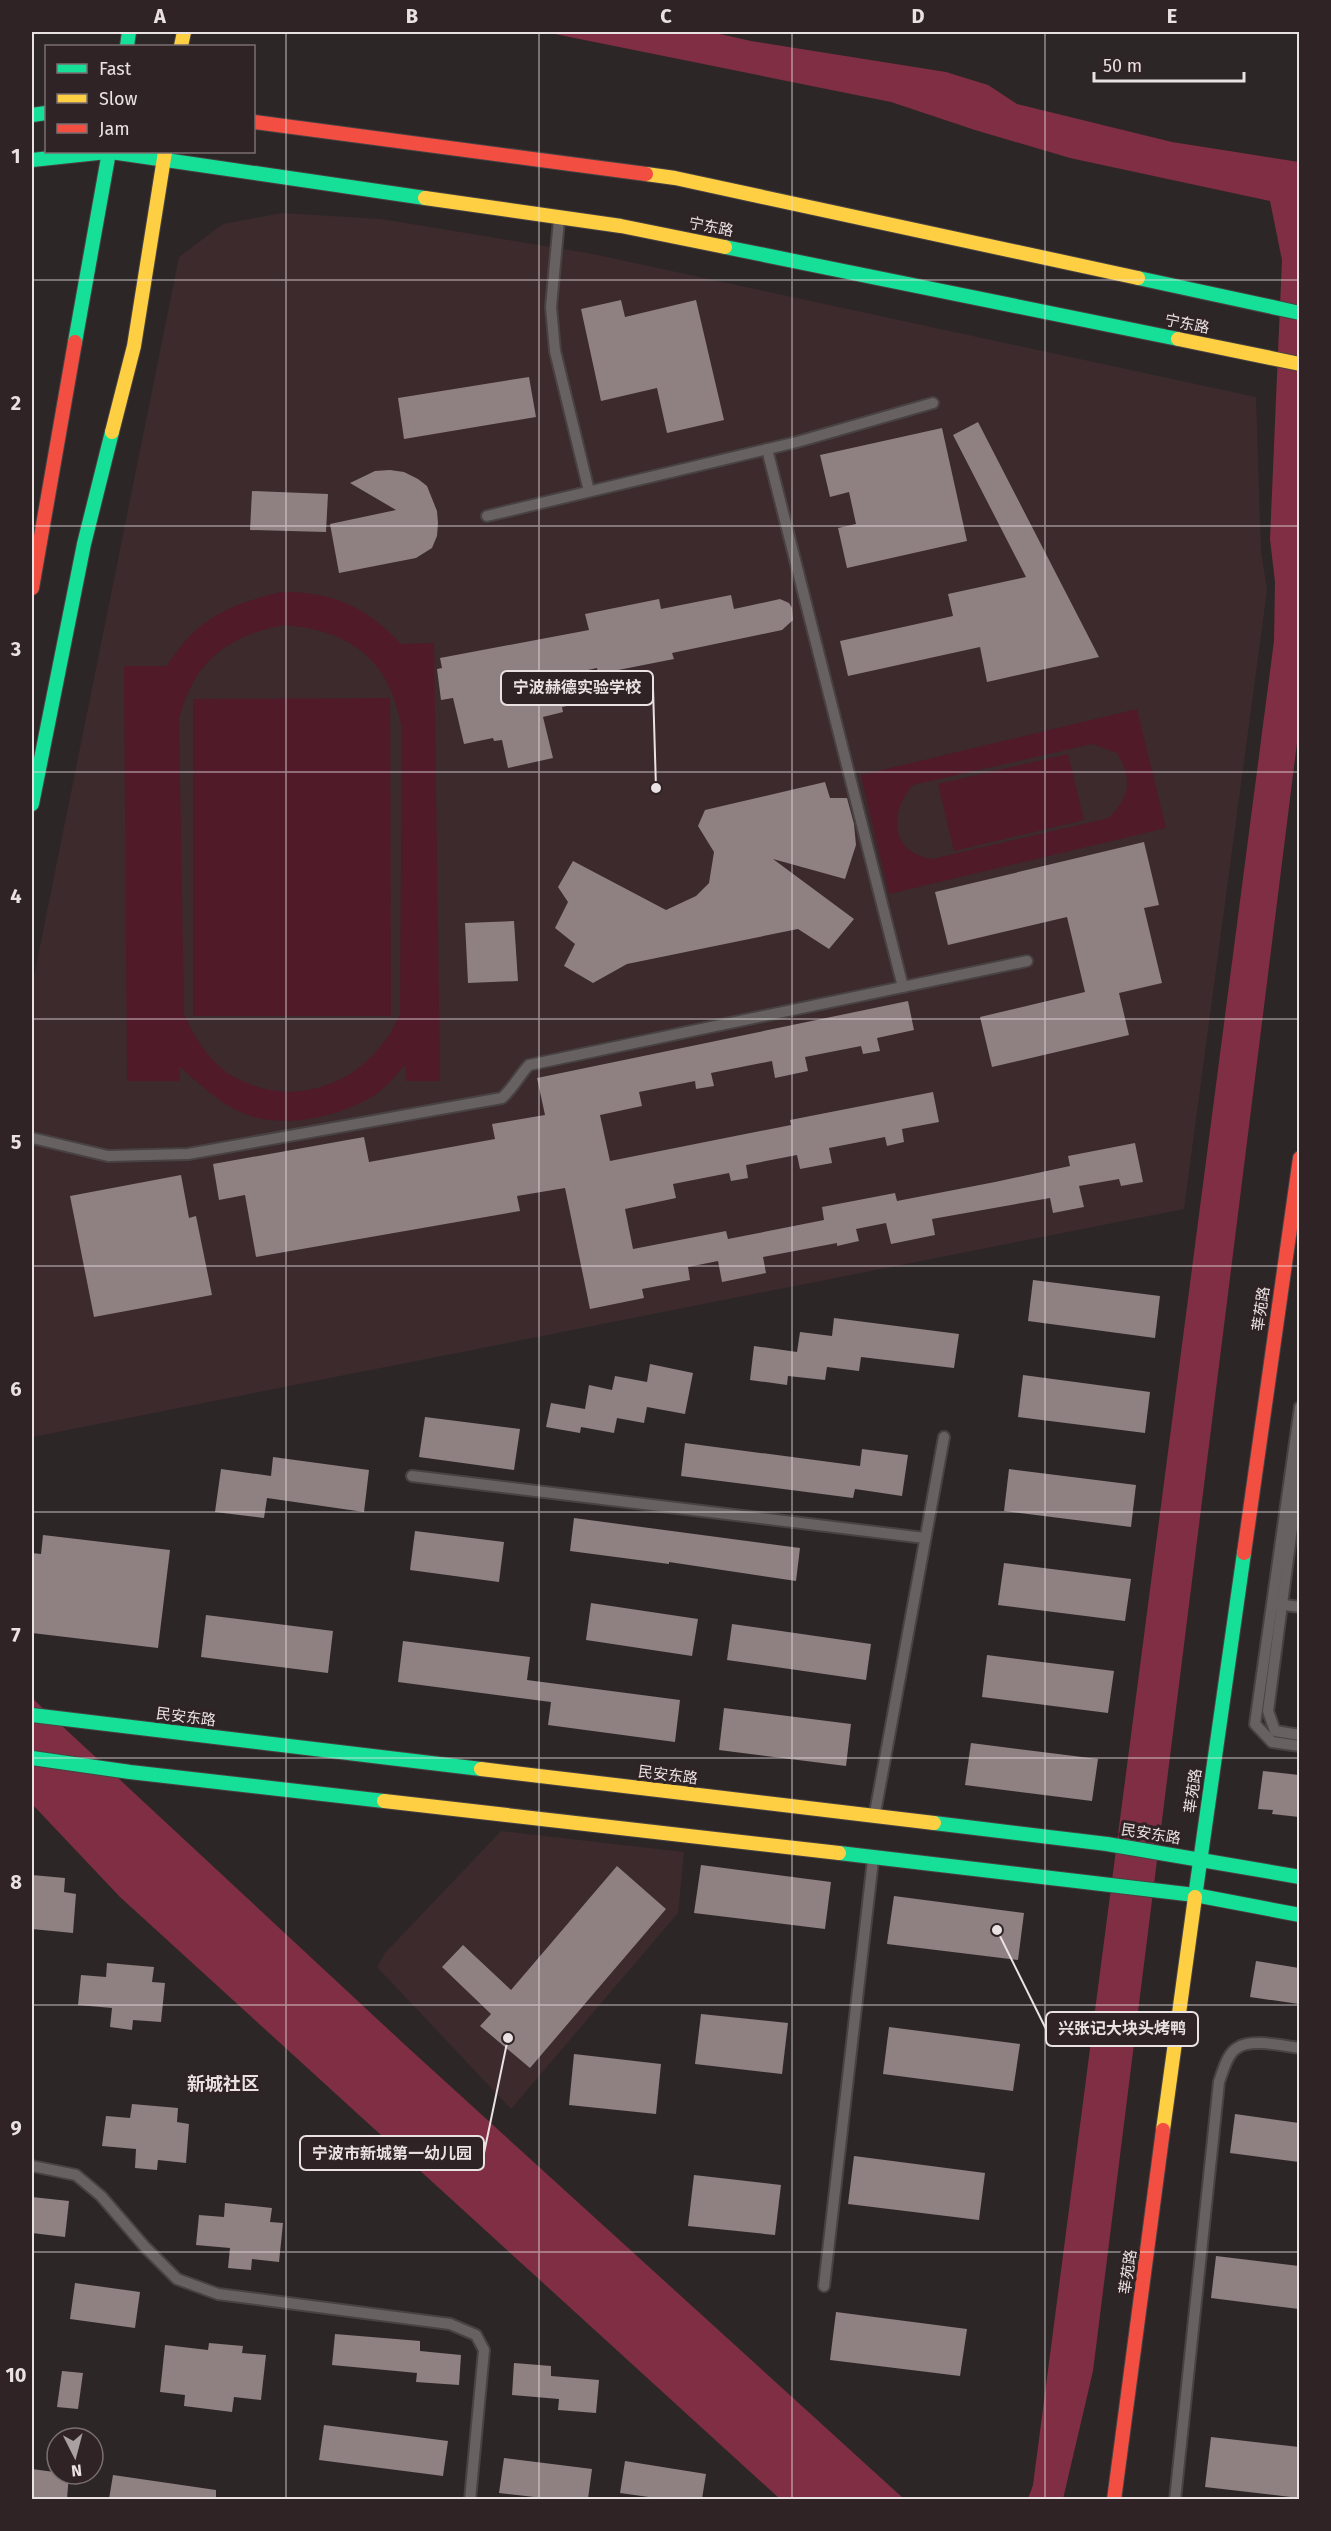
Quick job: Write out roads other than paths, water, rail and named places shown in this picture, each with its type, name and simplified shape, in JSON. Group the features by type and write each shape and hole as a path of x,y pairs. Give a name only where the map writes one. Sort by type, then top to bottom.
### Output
{"main road":[{"path":"255,122 675,178 1299,313"},
{"name":"宁东路","path":"32,160 99,153"},
{"path":"32,588 109,153"},
{"name":"宁东路","path":"127,153 164,155 621,226 1299,364"},
{"path":"32,804 84,544 134,346 164,155"},
{"name":"莘苑路","path":"1114,2499 1195,1895 1299,1158"},
{"name":"民安东路","path":"32,1715 1107,1844 1299,1877"},
{"path":"32,1758 130,1772 1097,1882 1195,1895 1299,1915"}],"lane":[{"path":"559,217 551,307 555,351 589,491"},
{"path":"487,516 767,449 933,403"},
{"path":"767,449 903,987"},
{"path":"32,1138 108,1156 188,1154 502,1098 513,1089 520,1074 530,1065 1027,961"},
{"path":"1290,1542 1299,1407"},
{"path":"875,1816 944,1437"},
{"path":"1299,1467 1290,1542 1255,1724 1272,1743 1299,1746"},
{"path":"412,1476 925,1538"},
{"path":"1277,1604 1299,1607"},
{"path":"1277,1604 1268,1711 1275,1731 1299,1735"},
{"path":"824,2286 873,1857"},
{"path":"1175,2499 1219,2082 1229,2057 1237,2047 1260,2042 1299,2048"},
{"path":"32,2166 76,2175 101,2196 145,2247 177,2279 218,2294 450,2324 476,2335 484,2350 470,2499"}],"place":[{"name":"宁波赫德实验学校","path":"656,788"},
{"name":"兴张记大块头烤鸭","path":"997,1930"},
{"name":"宁波市新城第一幼儿园","path":"508,2038"}],"district":[{"name":"新城社区","path":"223,2084"}]}
